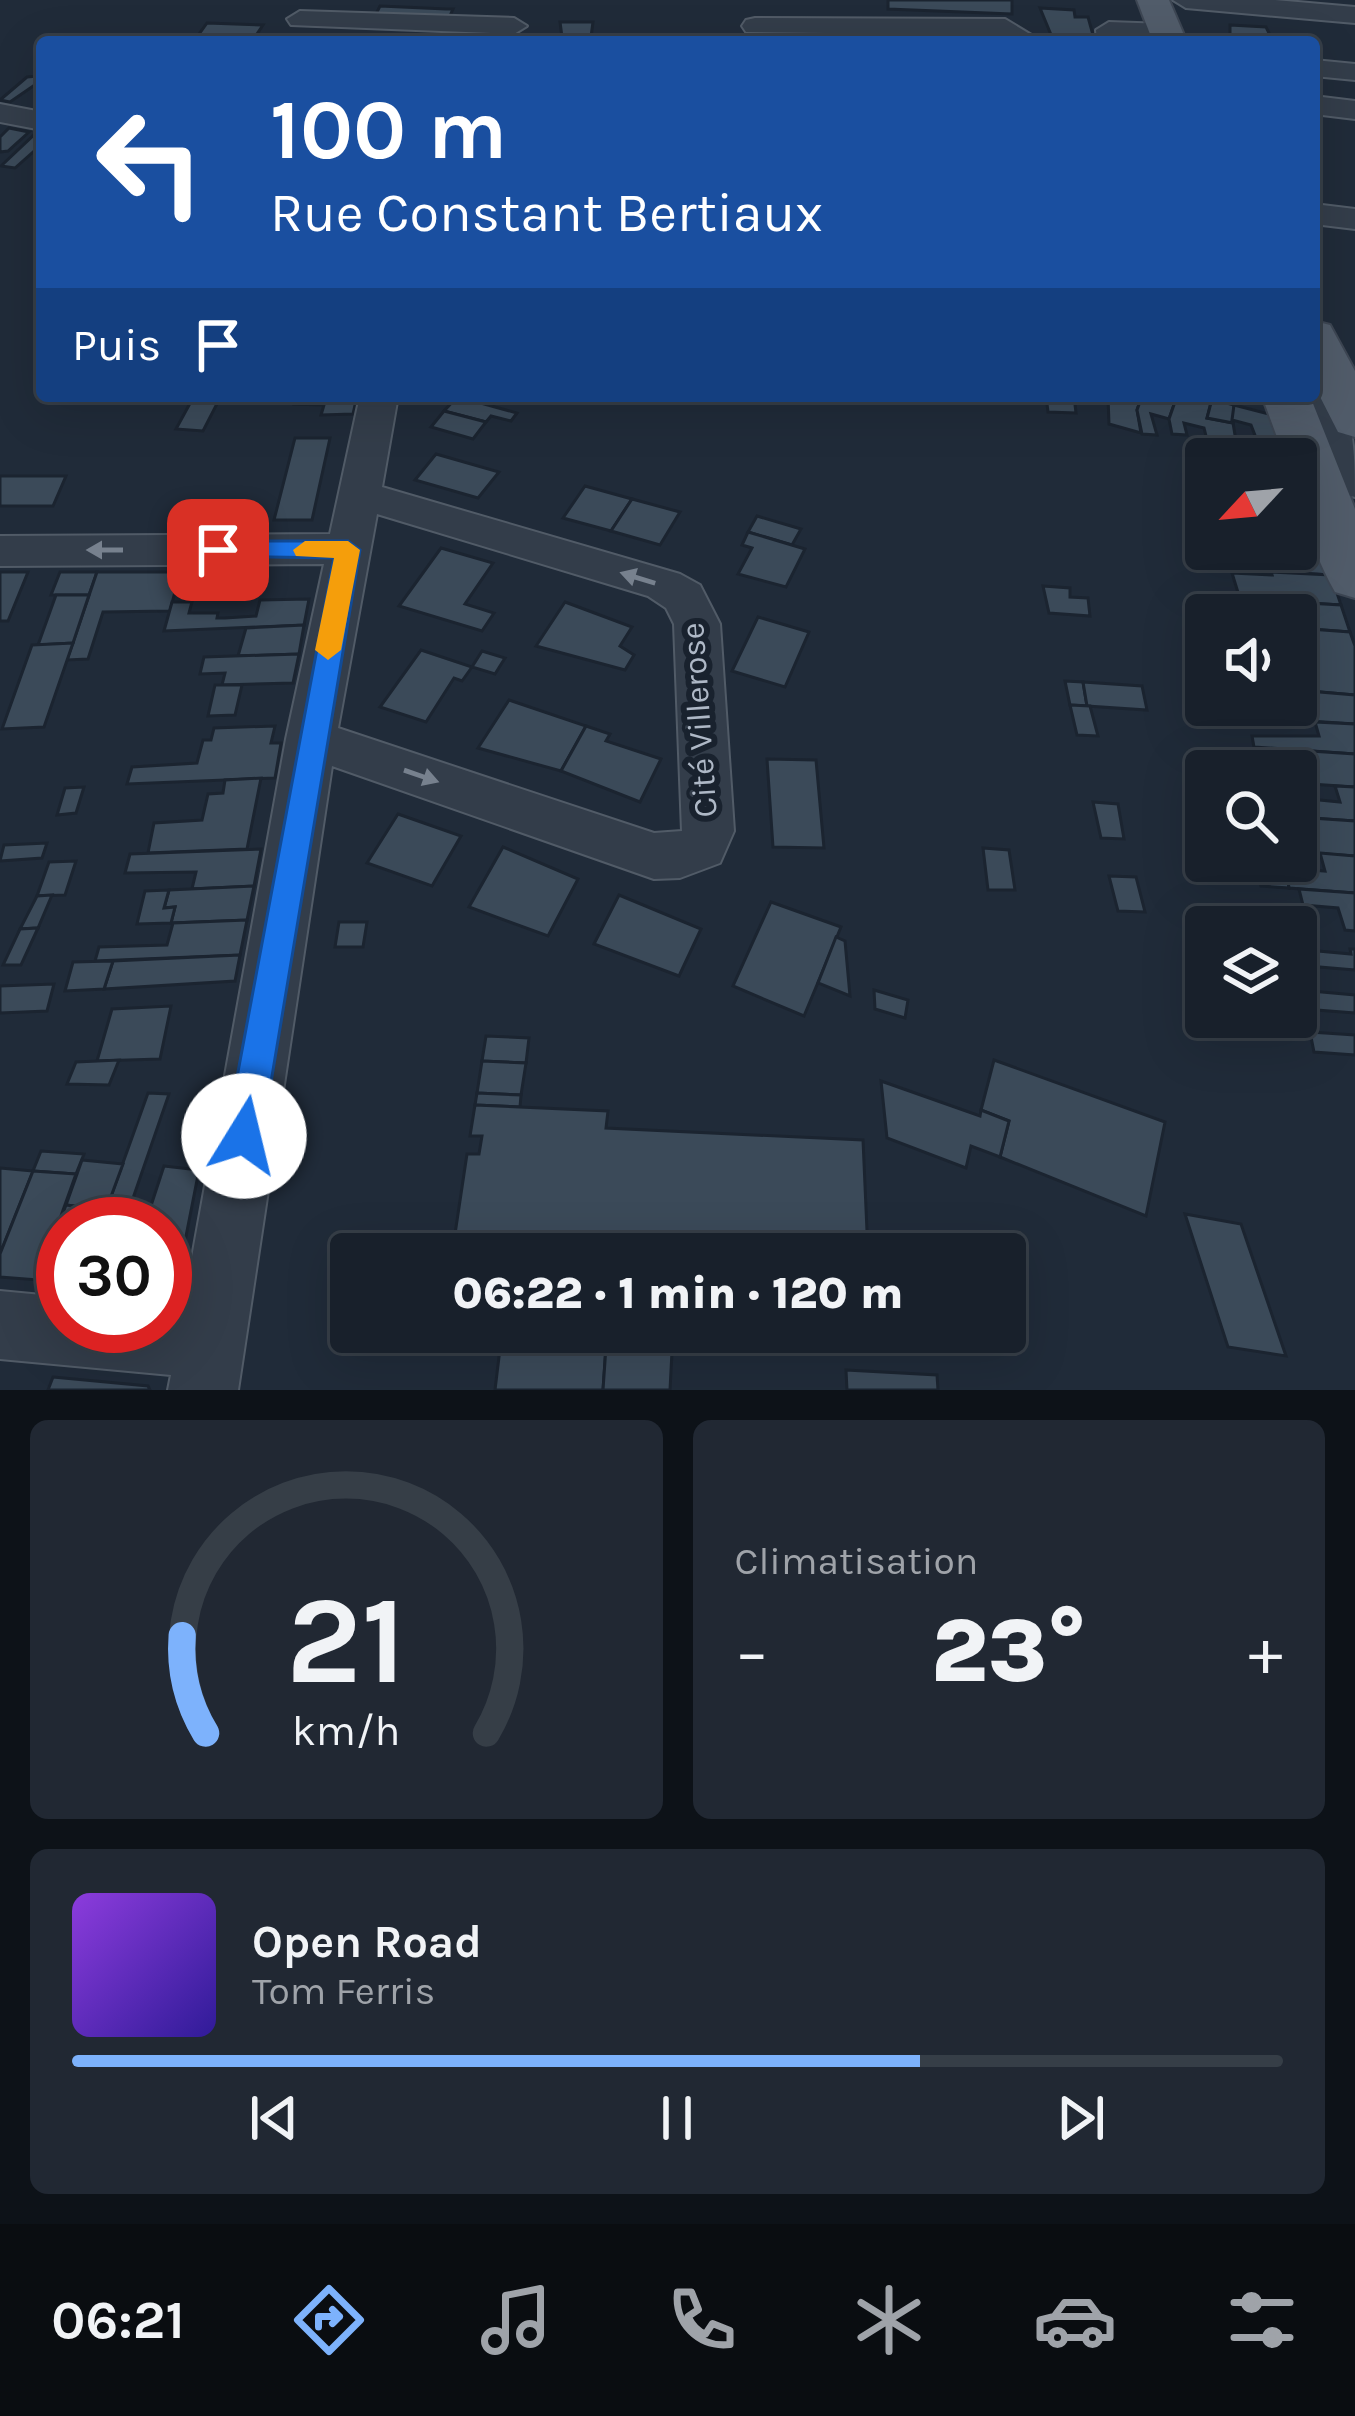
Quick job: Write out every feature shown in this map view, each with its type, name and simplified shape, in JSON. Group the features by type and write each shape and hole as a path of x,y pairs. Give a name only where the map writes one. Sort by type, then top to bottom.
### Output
{"main road":[{"path":"1186,0 1201,36"},
{"path":"1322,402 1355,578"}],"street":[{"path":"300,20 510,34 527,0"},
{"path":"875,0 901,24"},
{"path":"1186,0 1355,15"},
{"path":"748,15 1005,27 1019,36"},
{"path":"1110,36 1109,30 1170,23"},
{"path":"1320,69 1355,72"},
{"path":"1320,106 1355,110"},
{"path":"0,112 36,120"},
{"path":"1320,137 1355,140"},
{"path":"1320,215 1355,219"},
{"path":"0,1325 206,1367 311,739 379,402"},
{"path":"1322,402 1355,483"},
{"path":"1322,402 1355,529"},
{"name":"Cité Villerose","path":"311,739 654,856 700,847 708,831 698,624 684,597 664,585 358,494"},
{"path":"0,550 348,550"}],"building":[{"path":"888,0 1012,0 1012,14 888,9"},
{"path":"380,6 453,9 448,20 376,14"},
{"path":"1040,8 1074,10 1075,17 1088,17 1093,36 1052,36"},
{"path":"560,22 593,22 591,36 562,36"},
{"path":"207,23 263,25 256,36 198,36"},
{"path":"1230,25 1266,27 1270,36 1230,36"},
{"path":"779,32 882,32 883,36 780,36"},
{"path":"36,76 36,84 10,102 0,100 27,77"},
{"path":"9,128 29,132 8,151 0,152 0,137"},
{"path":"36,133 36,149 15,168 1,166"},
{"path":"191,402 218,402 203,431 176,429"},
{"path":"356,402 353,414 321,415 324,405 294,404"},
{"path":"452,402 476,402 517,413 511,421 491,416 486,422 444,411"},
{"path":"1047,402 1075,402 1076,413 1048,412"},
{"path":"1108,402 1140,402 1141,433 1109,424"},
{"path":"1140,402 1175,402 1169,419 1151,414 1157,435 1142,434"},
{"path":"1175,402 1211,402 1207,418 1233,423 1236,438 1206,438 1204,428 1184,423 1187,435 1172,434 1169,419"},
{"path":"1211,402 1234,405 1233,423 1207,418"},
{"path":"1234,405 1269,414 1283,438 1256,438 1251,425 1232,420"},
{"path":"444,411 486,422 473,439 431,427"},
{"path":"295,438 330,438 312,520 274,520"},
{"path":"436,454 499,472 478,498 415,480"},
{"path":"0,476 66,476 53,506 0,506"},
{"path":"585,486 632,499 611,531 563,518"},
{"path":"632,499 680,512 660,545 611,531"},
{"path":"757,516 801,529 792,545 748,532"},
{"path":"748,532 805,549 786,587 738,574 752,548 742,545"},
{"path":"441,548 493,563 465,604 494,613 482,631 399,606"},
{"path":"1317,548 1331,575 1248,570 1317,570"},
{"path":"0,572 28,572 8,621 0,621"},
{"path":"60,572 97,572 89,595 51,595"},
{"path":"97,572 180,572 170,611 103,612 88,659 67,660"},
{"path":"1232,573 1331,575 1341,605 1317,604 1317,594 1238,594"},
{"path":"1043,586 1070,588 1070,597 1088,598 1090,616 1049,613"},
{"path":"56,595 89,595 73,643 38,645"},
{"path":"309,599 304,625 164,631 172,602 192,602 189,613 218,613 217,618 225,618 256,616 260,600"},
{"path":"565,602 632,627 620,646 634,655 625,670 536,646"},
{"path":"1317,604 1341,605 1350,632 1317,630"},
{"path":"758,617 809,632 785,687 732,671"},
{"path":"304,625 299,654 238,656 246,628"},
{"path":"1317,630 1350,632 1355,646 1355,695 1317,692"},
{"path":"73,643 44,727 2,729 32,645"},
{"path":"421,650 472,667 462,681 454,678 426,722 380,707"},
{"path":"482,651 505,658 495,674 472,667"},
{"path":"299,654 293,683 222,685 225,673 200,674 204,657"},
{"path":"1065,681 1083,682 1087,706 1070,705"},
{"path":"1083,682 1142,686 1147,710 1087,706"},
{"path":"215,685 242,685 235,715 208,716"},
{"path":"1317,692 1355,695 1355,724 1317,722"},
{"path":"509,700 586,726 561,771 478,748"},
{"path":"1070,705 1090,706 1098,736 1077,735"},
{"path":"1317,722 1355,724 1355,754 1254,747 1252,736 1319,736"},
{"path":"275,726 271,743 281,743 275,778 127,784 132,767 197,763 203,740 211,740 214,728"},
{"path":"586,726 610,734 606,741 661,759 640,802 561,771"},
{"path":"1317,751 1355,754 1355,787 1317,784"},
{"path":"767,759 816,760 824,848 773,847"},
{"path":"261,778 247,849 148,853 154,823 202,820 208,794 223,793 225,780"},
{"path":"1335,786 1355,787 1355,821 1317,818 1317,800 1340,802"},
{"path":"84,787 76,813 57,815 65,788"},
{"path":"1093,802 1118,804 1124,839 1101,838"},
{"path":"398,814 461,836 432,886 367,863"},
{"path":"1317,818 1355,821 1355,856 1317,853"},
{"path":"47,843 42,858 0,861 4,845"},
{"path":"503,847 578,879 548,936 469,907"},
{"path":"983,848 1009,850 1015,890 988,890"},
{"path":"261,849 254,886 192,889 196,872 125,873 130,854"},
{"path":"1320,853 1355,856 1355,893 1289,888 1288,882 1317,882 1317,870 1325,871"},
{"path":"76,861 65,895 37,896 49,862"},
{"path":"1109,876 1136,877 1145,912 1118,911"},
{"path":"1260,882 1288,882 1289,888 1261,886"},
{"path":"254,886 247,920 171,923 175,907 164,908 169,890"},
{"path":"1299,889 1355,893 1355,931 1345,930 1338,908 1303,905"},
{"path":"169,890 164,908 175,907 171,923 137,924 145,891"},
{"path":"52,895 38,928 20,929 37,896"},
{"path":"619,895 701,929 679,976 594,944"},
{"path":"771,902 841,927 804,1016 733,986"},
{"path":"247,920 240,955 95,961 99,947 167,945 173,923"},
{"path":"339,922 367,922 363,947 335,947"},
{"path":"38,928 21,965 3,965 20,929"},
{"path":"836,937 845,941 850,996 818,983"},
{"path":"1350,949 1355,949 1355,970 1317,967 1317,951 1351,954"},
{"path":"240,955 235,981 104,989 113,961"},
{"path":"113,961 104,989 65,991 73,962"},
{"path":"54,984 47,1011 0,1013 0,986"},
{"path":"874,990 908,1000 905,1018 875,1009"},
{"path":"1317,992 1355,995 1355,1013 1317,1010"},
{"path":"171,1006 160,1059 97,1061 112,1009"},
{"path":"1317,1032 1355,1035 1355,1055 1314,1052 1311,1038 1317,1038"},
{"path":"486,1036 529,1038 526,1063 482,1061"},
{"path":"119,1060 109,1085 67,1084 76,1062"},
{"path":"994,1060 1165,1122 1146,1216 1000,1157 1009,1121 981,1110"},
{"path":"482,1061 526,1063 521,1095 477,1093"},
{"path":"881,1081 980,1116 981,1110 1009,1121 1000,1157 971,1146 966,1168 887,1138"},
{"path":"148,1093 169,1094 133,1197 111,1197"},
{"path":"477,1093 521,1095 520,1107 475,1105"},
{"path":"475,1105 608,1111 606,1128 863,1140 867,1233 455,1233 467,1154 479,1154 482,1136 470,1136"},
{"path":"41,1151 84,1154 76,1174 33,1171"},
{"path":"82,1160 123,1164 111,1197 69,1197"},
{"path":"164,1166 199,1170 192,1206 192,1197 154,1197"},
{"path":"0,1168 33,1171 0,1254"},
{"path":"33,1171 76,1174 68,1197 36,1197 36,1280 0,1277 0,1254"},
{"path":"1185,1214 1241,1224 1286,1356 1228,1347"},
{"path":"499,1353 606,1353 603,1390 495,1390"},
{"path":"606,1353 672,1353 670,1390 603,1390"},
{"path":"846,1370 937,1375 938,1390 847,1390"},
{"path":"53,1377 148,1386 150,1390 48,1390"}],"slow traffic":[{"path":"305,550 348,550 328,650"}],"route":[{"path":"218,550 348,550 244,1136"}]}
